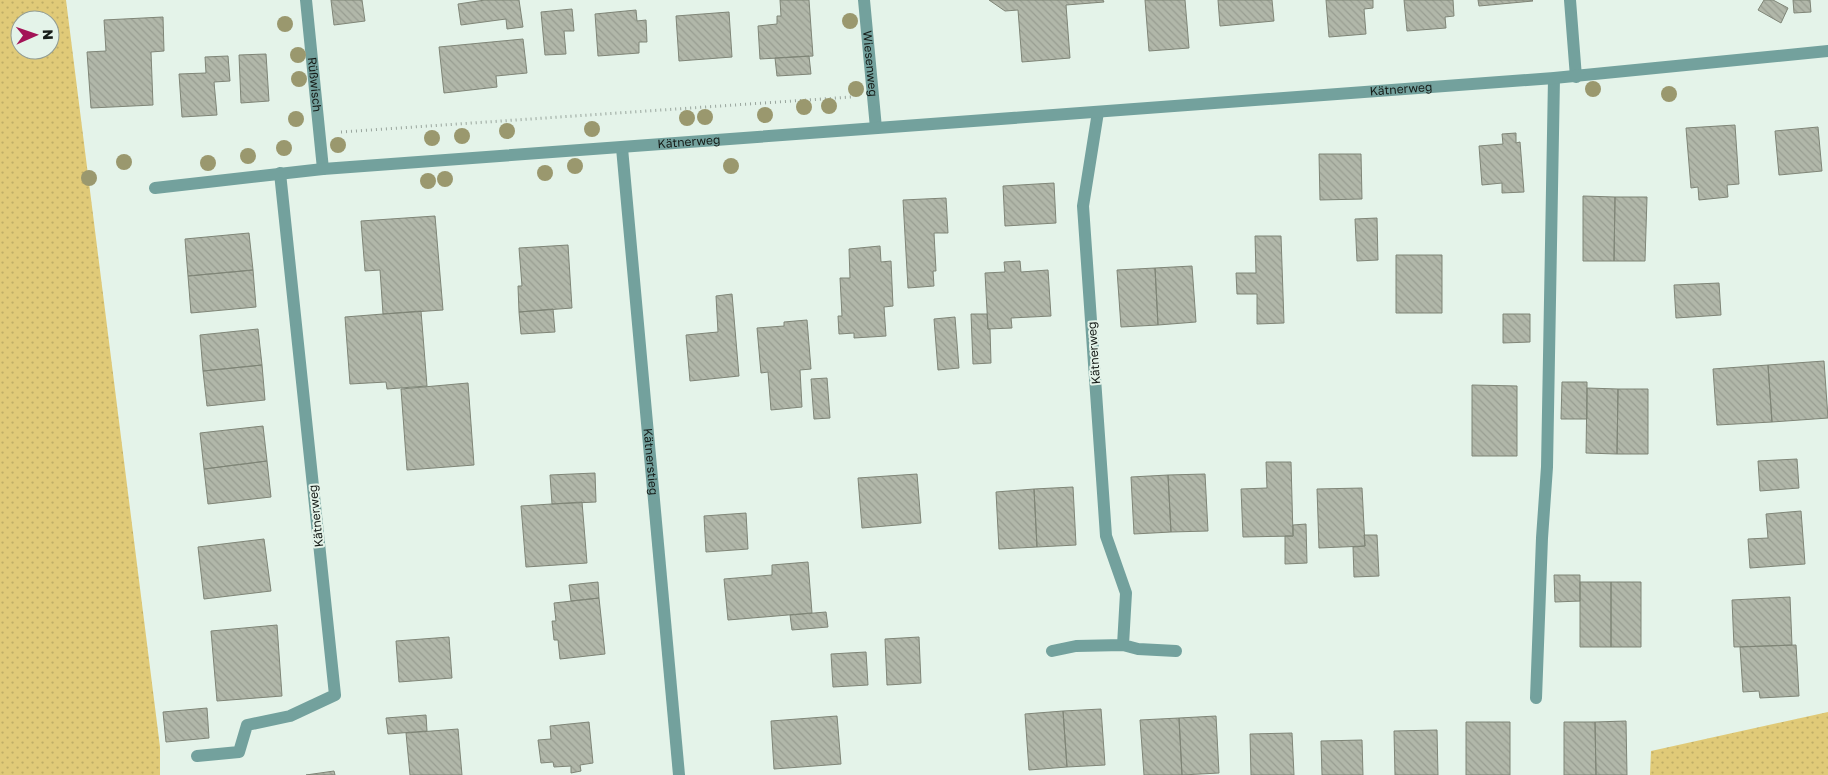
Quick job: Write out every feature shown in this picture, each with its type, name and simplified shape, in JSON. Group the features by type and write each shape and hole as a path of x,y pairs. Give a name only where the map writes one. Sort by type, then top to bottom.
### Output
{"street":[{"name":"Rüßwisch","path":"306,0 323,169"},
{"name":"Wiesenweg","path":"864,0 876,128"},
{"path":"1570,0 1576,76"},
{"name":"Kätnerweg","path":"155,188 323,169 1554,78 1828,51"},
{"path":"1536,698 1542,538 1547,467 1554,78"},
{"name":"Kätnerweg","path":"1098,112 1083,206 1106,536 1126,593 1123,645"},
{"name":"Kätnerstieg","path":"622,148 678,775"},
{"name":"Kätnerweg","path":"197,756 239,752 247,725 290,716 335,696 280,173"},
{"path":"1052,651 1076,646 1123,645 1138,649 1176,651"}],"path":[{"path":"320,133 872,95"}],"shaded area":[{"path":"0,0 66,0 160,747 160,775 0,775"},
{"path":"1828,712 1828,775 1650,775 1651,751"}],"building":[{"path":"331,0 362,0 365,21 334,25"},
{"path":"485,0 519,0 523,27 507,29 506,19 461,25 458,4"},
{"path":"780,0 809,0 813,56 760,59 758,26 777,24 777,16 781,16"},
{"path":"989,0 1103,0 1104,2 1066,5 1070,58 1022,62 1018,10 1005,11"},
{"path":"1145,0 1185,0 1189,48 1149,51"},
{"path":"1218,0 1272,0 1274,21 1220,26"},
{"path":"1326,0 1373,0 1373,8 1364,9 1366,34 1329,37"},
{"path":"1404,0 1453,0 1454,16 1445,17 1446,28 1407,31"},
{"path":"1478,0 1532,0 1533,1 1479,6"},
{"path":"1764,0 1773,0 1788,8 1781,23 1758,10"},
{"path":"1793,0 1810,0 1811,12 1794,13"},
{"path":"572,9 574,31 564,31 566,54 545,55 541,12"},
{"path":"636,10 637,21 646,20 647,42 639,42 639,53 598,56 595,14"},
{"path":"729,12 732,57 679,61 676,16"},
{"path":"163,17 164,51 151,52 153,105 91,108 87,52 106,51 104,20"},
{"path":"523,39 527,73 496,76 497,87 444,93 439,47"},
{"path":"266,54 269,101 241,103 239,55"},
{"path":"228,56 230,81 214,82 217,115 182,117 179,74 206,73 205,57"},
{"path":"809,56 811,74 777,76 775,58"},
{"path":"1735,125 1739,184 1727,185 1728,197 1699,200 1698,187 1691,188 1686,128"},
{"path":"1818,127 1822,171 1779,175 1775,131"},
{"path":"1516,133 1516,143 1520,142 1524,192 1502,193 1502,183 1482,185 1479,146 1503,144 1502,134"},
{"path":"1319,154 1361,154 1362,199 1320,200"},
{"path":"1054,183 1056,223 1005,226 1003,186"},
{"path":"1583,196 1615,197 1614,261 1583,261"},
{"path":"1615,197 1647,197 1645,261 1614,261"},
{"path":"946,198 948,233 934,233 936,271 933,271 934,286 908,288 903,200"},
{"path":"435,216 443,310 383,314 380,270 365,271 361,221"},
{"path":"1377,218 1378,260 1357,261 1355,219"},
{"path":"249,233 253,270 188,276 185,239"},
{"path":"1255,236 1281,236 1284,323 1257,324 1257,294 1237,294 1236,273 1256,273"},
{"path":"568,245 572,308 519,312 518,286 522,286 519,248"},
{"path":"880,246 881,262 891,261 893,306 884,307 886,336 854,338 854,333 839,334 838,316 842,316 840,278 850,278 849,249"},
{"path":"1396,255 1442,255 1442,313 1396,313"},
{"path":"1020,261 1021,272 1048,270 1051,316 1011,318 1012,328 988,329 985,273 1005,272 1004,262"},
{"path":"1192,266 1196,322 1158,325 1155,268"},
{"path":"1155,268 1158,325 1121,327 1117,270"},
{"path":"253,270 256,307 191,313 188,276"},
{"path":"1719,283 1721,315 1676,318 1674,285"},
{"path":"732,294 739,376 690,381 686,335 718,332 716,296"},
{"path":"553,309 555,332 521,334 519,312"},
{"path":"421,311 427,386 387,389 386,382 350,384 345,317"},
{"path":"971,314 987,314 988,329 990,329 991,363 973,364"},
{"path":"1503,314 1530,314 1530,342 1503,343"},
{"path":"955,317 959,368 938,370 934,319"},
{"path":"807,320 811,369 800,370 802,407 771,410 768,372 761,373 757,328 784,326 784,322"},
{"path":"258,329 262,365 203,371 200,335"},
{"path":"1824,361 1828,418 1772,422 1768,365"},
{"path":"262,365 265,400 207,406 203,371"},
{"path":"1768,365 1772,422 1717,425 1713,369"},
{"path":"827,378 830,418 814,419 811,379"},
{"path":"1562,382 1587,382 1587,419 1561,419"},
{"path":"468,383 474,465 407,470 401,389"},
{"path":"1472,385 1517,386 1517,456 1472,456"},
{"path":"1587,388 1618,389 1617,454 1586,453"},
{"path":"1618,389 1648,389 1648,454 1617,454"},
{"path":"263,426 267,461 204,469 200,433"},
{"path":"1797,459 1799,488 1760,491 1758,461"},
{"path":"267,461 271,497 208,504 204,469"},
{"path":"1266,462 1291,462 1293,536 1243,537 1241,489 1267,488"},
{"path":"595,473 596,502 552,504 550,475"},
{"path":"917,474 921,523 862,528 858,478"},
{"path":"1205,474 1208,531 1171,532 1168,475"},
{"path":"1168,475 1171,532 1134,534 1131,477"},
{"path":"1073,487 1076,545 1037,547 1034,489"},
{"path":"1362,488 1365,546 1319,548 1317,489"},
{"path":"1034,489 1037,547 999,549 996,492"},
{"path":"582,502 587,563 526,567 521,506"},
{"path":"1801,511 1805,564 1750,568 1748,539 1768,538 1766,514"},
{"path":"746,513 748,549 706,552 704,516"},
{"path":"1306,524 1307,563 1285,564 1285,536 1293,536 1293,525"},
{"path":"1364,535 1377,535 1379,576 1354,577 1353,547 1365,546"},
{"path":"264,539 271,591 204,599 198,547"},
{"path":"808,562 812,613 728,620 724,579 772,575 772,565"},
{"path":"1554,575 1580,575 1580,601 1555,602"},
{"path":"598,582 599,598 571,601 569,585"},
{"path":"1580,582 1611,582 1611,647 1580,647"},
{"path":"1611,582 1641,582 1641,647 1611,647"},
{"path":"1790,597 1792,645 1734,647 1732,600"},
{"path":"599,598 605,654 560,659 558,640 554,640 552,621 556,621 554,603"},
{"path":"826,612 828,627 792,630 790,615"},
{"path":"277,625 282,696 217,701 211,631"},
{"path":"449,637 452,678 399,682 396,641"},
{"path":"919,637 921,683 887,685 885,639"},
{"path":"1796,645 1799,696 1760,698 1759,691 1743,692 1740,647"},
{"path":"866,652 868,685 833,687 831,654"},
{"path":"207,708 209,738 166,742 163,712"},
{"path":"1101,709 1105,765 1067,767 1063,711"},
{"path":"1063,711 1067,767 1029,770 1025,714"},
{"path":"426,715 427,731 388,734 386,718"},
{"path":"837,716 841,764 774,769 771,721"},
{"path":"1216,716 1219,773 1182,775 1179,718"},
{"path":"1179,718 1182,775 1144,775 1140,720"},
{"path":"1626,721 1627,775 1596,775 1595,722"},
{"path":"589,722 593,763 580,765 581,771 571,773 571,766 554,767 553,762 541,763 538,740 551,739 550,726"},
{"path":"1466,722 1510,722 1510,775 1466,775"},
{"path":"1564,722 1595,722 1596,775 1564,775"},
{"path":"458,729 462,775 410,775 406,733"},
{"path":"1437,730 1438,775 1395,775 1394,731"},
{"path":"1292,733 1294,775 1251,775 1250,734"},
{"path":"1362,740 1363,775 1322,775 1321,741"},
{"path":"334,771 335,775 306,775"}]}
